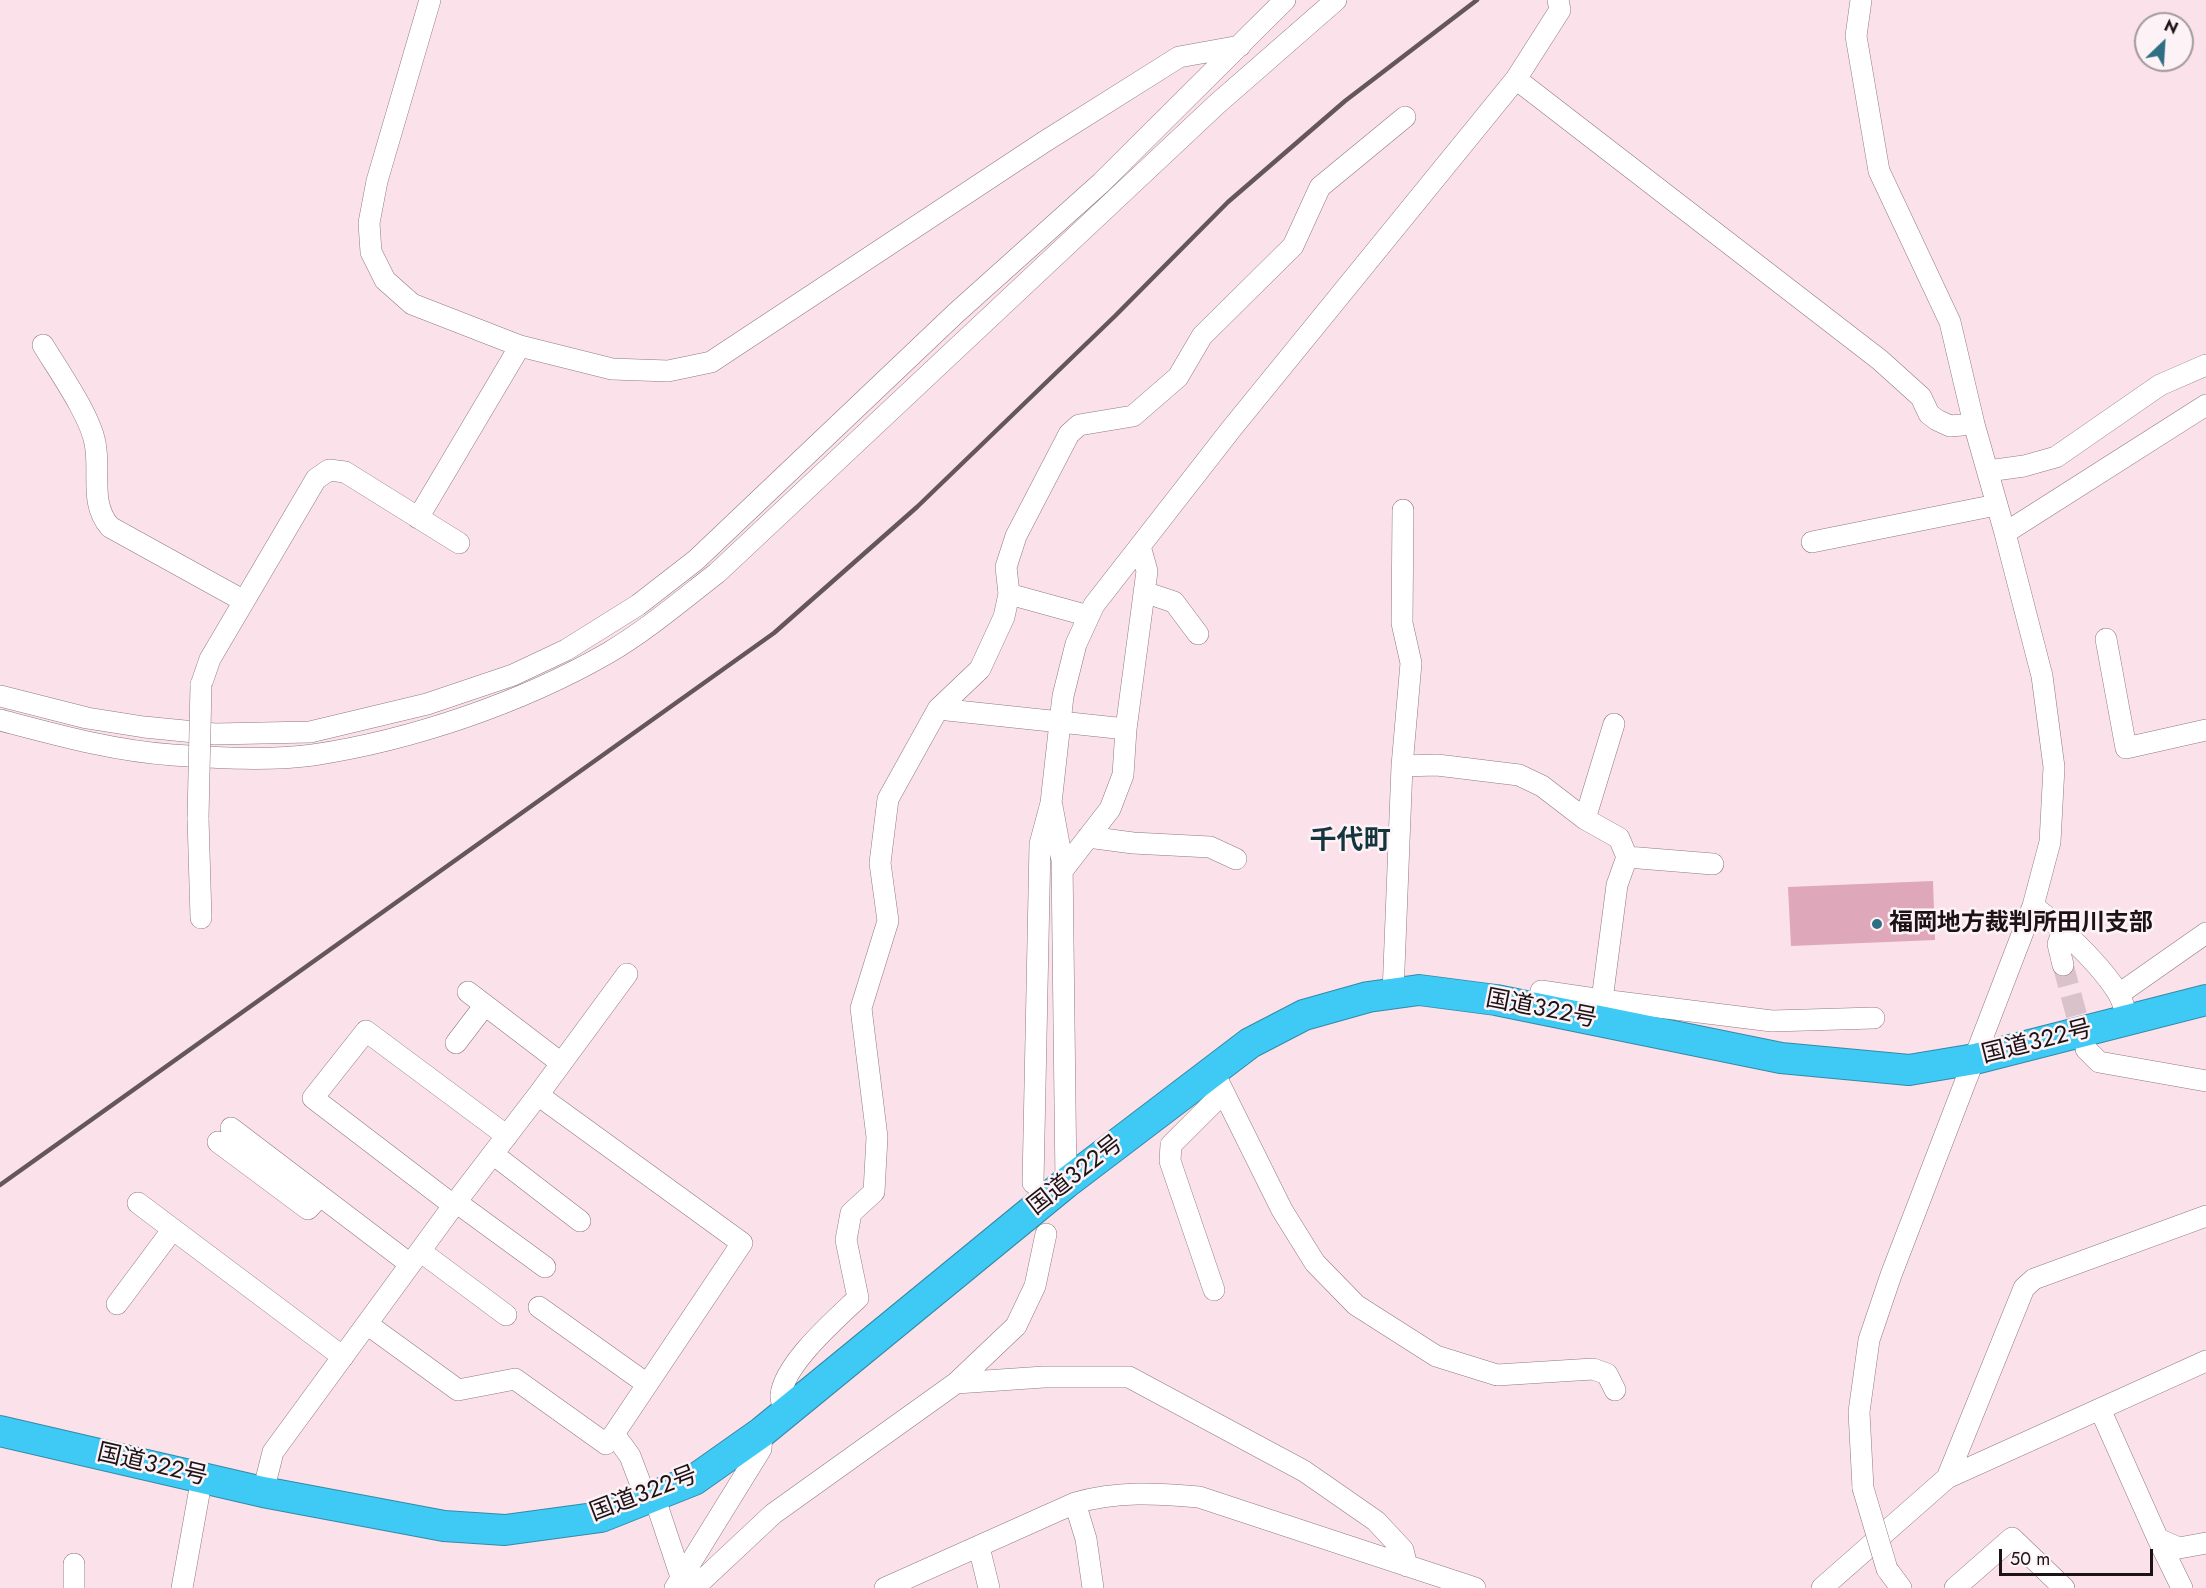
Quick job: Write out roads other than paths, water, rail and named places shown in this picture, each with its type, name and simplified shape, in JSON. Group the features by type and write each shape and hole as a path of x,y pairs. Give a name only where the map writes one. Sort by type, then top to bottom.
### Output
{"highway":[{"name":"国道322号","path":"0,1431 263,1492 433,1524 505,1530 601,1517 694,1480 762,1432 1066,1183 1218,1082 1250,1043 1304,1016 1368,997 1419,990 1539,1009 1781,1058 1909,1070 1975,1059 2123,1007 2206,1000"}],"street":[{"path":"430,0 377,181 369,223 371,252 385,280 412,304 520,346 612,369 668,371 711,362 1044,142 1179,57 1241,45"},
{"path":"0,696 87,718 215,734 310,732 427,704 513,675 566,650 638,605 696,560 965,305 1101,183 1286,0"},
{"path":"0,720 86,742 171,755 251,758 312,755 388,741 535,690 608,653 660,618 717,573 1217,104 1336,0"},
{"path":"1034,1183 1040,844 1051,803 1063,696 1076,644 1094,605 1239,418 1516,79 1560,10 1558,0"},
{"path":"1861,0 1856,36 1879,171 1950,322 1974,424 2006,533 2042,675 2054,767 2050,842 2033,906 1891,1275 1869,1340 1859,1412 1863,1488 1887,1569 1901,1588"},
{"path":"1164,68 1186,75 1217,104"},
{"path":"1516,79 1880,360 1921,397 1929,414 1950,426 1974,424"},
{"path":"786,1413 780,1396 788,1378 812,1341 858,1298 846,1240 851,1213 874,1192 877,1137 861,1008 888,921 880,863 888,799 938,709 980,669 1004,617 1009,594 1006,567 1016,536 1069,434 1079,425 1133,416 1178,377 1202,336 1293,246 1320,187 1405,117"},
{"path":"43,345 79,406 95,442 100,515 110,527 244,601"},
{"path":"418,518 520,346"},
{"path":"1988,471 2024,466 2056,457 2160,385 2206,365"},
{"path":"2006,533 2206,405"},
{"path":"201,918 198,818 201,685 210,659 316,479 329,470 345,472 459,543"},
{"path":"776,483 796,499"},
{"path":"1812,542 1996,505"},
{"path":"1393,994 1402,766 1410,663 1402,623 1403,510"},
{"path":"1062,871 1110,809 1123,775 1126,729 1146,571 1140,546"},
{"path":"1144,592 1174,602 1198,634"},
{"path":"1009,594 1089,616"},
{"path":"2106,639 2126,748 2206,730"},
{"path":"938,709 1126,729"},
{"path":"1585,819 1614,724"},
{"path":"1402,766 1437,765 1519,775 1542,786 1585,819 1619,838 1627,856 1617,885 1602,1000"},
{"path":"1051,803 1059,835 1062,871 1066,1183"},
{"path":"1088,837 1133,843 1209,847 1236,859"},
{"path":"1627,856 1713,864"},
{"path":"2033,906 2063,931 2123,1007 2206,933"},
{"path":"2062,966 2058,944 2063,931"},
{"path":"263,1492 273,1452 627,974"},
{"path":"1539,1009 1541,991 1772,1021 1874,1018"},
{"path":"468,992 561,1063"},
{"path":"456,1043 485,1005"},
{"path":"507,1136 366,1031 313,1098 455,1204 545,1267"},
{"path":"2086,1049 2099,1062 2206,1081"},
{"path":"1214,1290 1170,1161 1171,1145 1218,1082 1282,1210 1314,1263 1356,1305 1436,1356 1497,1375 1593,1369 1607,1374 1615,1390"},
{"path":"367,1324 458,1390 515,1379 606,1444 614,1434 742,1243 538,1095"},
{"path":"224,1135 506,1315"},
{"path":"493,1154 580,1221"},
{"path":"138,1203 343,1357"},
{"path":"1947,1478 2024,1288 2034,1279 2206,1216"},
{"path":"117,1304 173,1229"},
{"path":"683,1584 773,1514 956,1383 1016,1326 1035,1286 1046,1234"},
{"path":"539,1306 647,1384"},
{"path":"1822,1588 1947,1478 2206,1361"},
{"path":"956,1383 1044,1377 1129,1377 1304,1470 1376,1521 1403,1550 1407,1566"},
{"path":"2100,1409 2182,1588"},
{"path":"683,1584 761,1449 762,1432"},
{"path":"614,1434 630,1456 650,1497 683,1584"},
{"path":"182,1588 202,1478"},
{"path":"885,1588 1075,1503 1105,1494 1156,1493 1199,1497 1475,1588"},
{"path":"1075,1503 1086,1539 1094,1588"},
{"path":"1955,1588 2012,1538 2064,1588"},
{"path":"2158,1539 2179,1548 2206,1543"},
{"path":"979,1547 989,1588"},
{"path":"74,1564 74,1588"}],"tunnel":[{"path":"2063,965 2084,1043"}],"railway":[{"path":"0,1185 774,633 917,507 1115,316 1228,202 1345,101 1477,0"}],"place":[{"name":"福岡地方裁判所田川支部","path":"1877,924"}],"district":[{"name":"千代町","path":"1350,842"}]}
